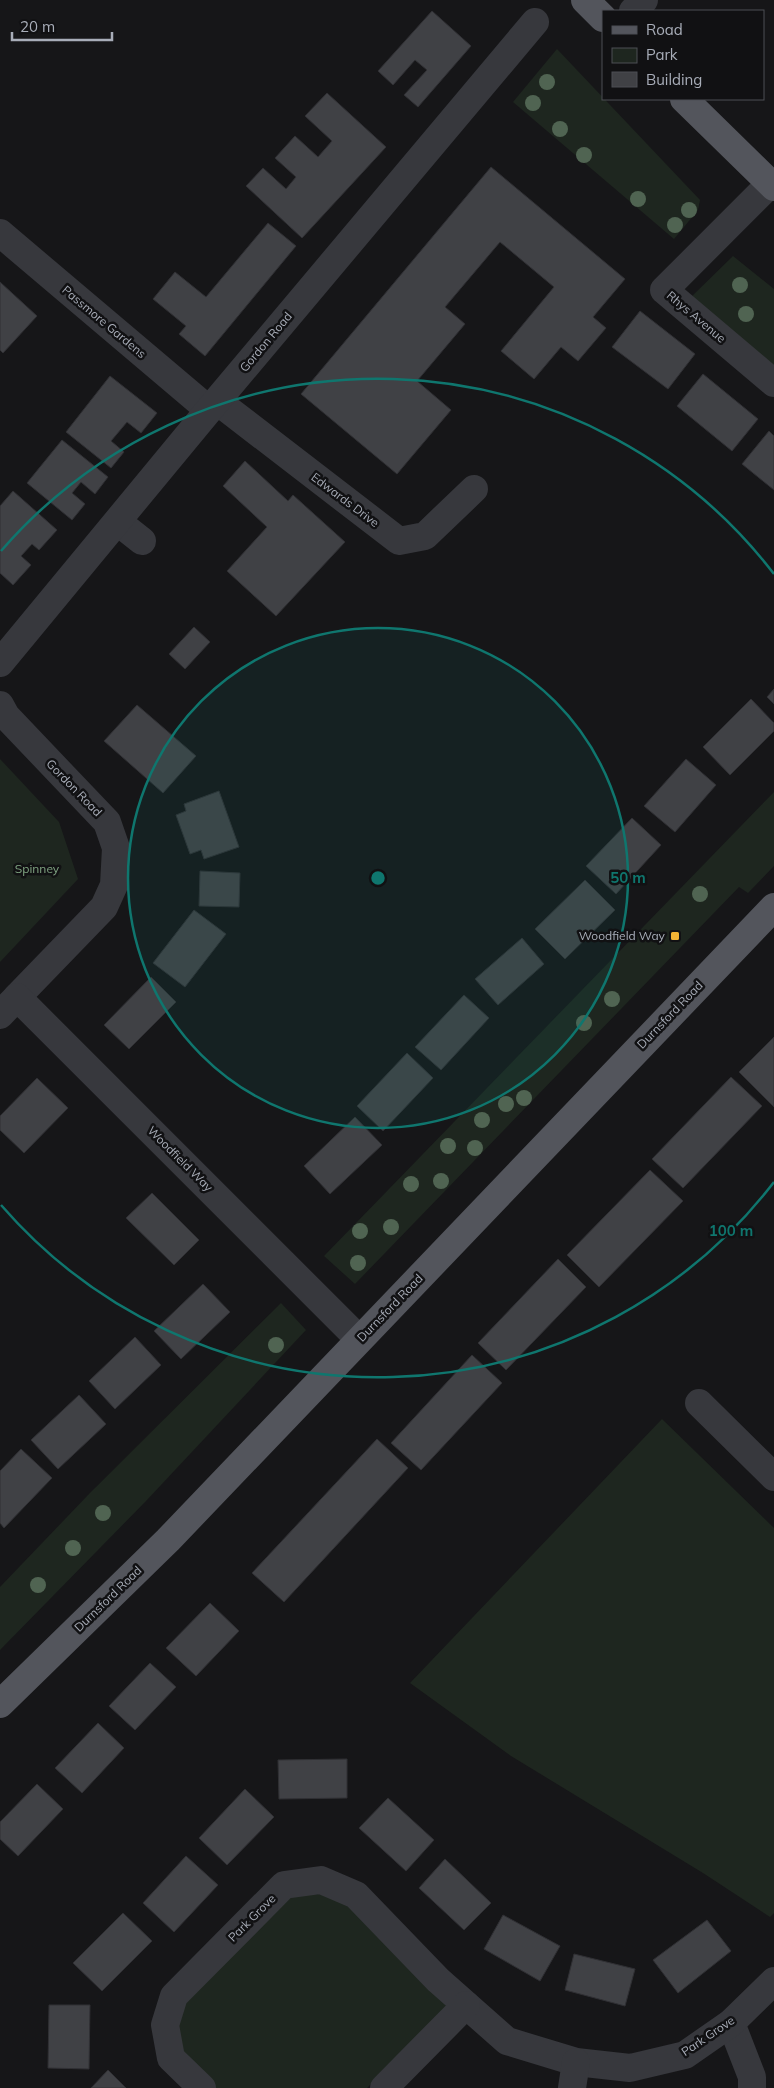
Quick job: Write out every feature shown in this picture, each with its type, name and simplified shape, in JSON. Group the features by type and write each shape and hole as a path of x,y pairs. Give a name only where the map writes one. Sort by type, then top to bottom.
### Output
{"main road":[{"path":"585,0 602,17"},
{"path":"685,100 772,186"},
{"name":"Durnsford Road","path":"0,1704 168,1540 774,906"}],"street":[{"path":"634,10 644,0"},
{"name":"Gordon Road","path":"0,663 213,405 535,22"},
{"name":"Rhys Avenue","path":"772,186 664,290 774,383"},
{"name":"Passmore Gardens","path":"0,233 213,405"},
{"name":"Edwards Drive","path":"213,405 399,541 426,536 474,489"},
{"path":"118,522 142,541"},
{"name":"Gordon Road","path":"0,705 6,716 107,822 116,848 114,885 104,907 9,1006"},
{"name":"Woodfield Way","path":"9,1006 359,1339"},
{"path":"699,1403 774,1477"},
{"name":"Park Grove","path":"202,2088 171,2058 165,2025 174,1996 284,1885 321,1880 356,1895 438,1980 507,2041 574,2075 630,2068 685,2055 731,2023 774,1981"},
{"path":"384,2088 466,2005"},
{"path":"731,2023 752,2077 752,2088"}],"green space":[{"path":"557,49 602,97 602,100 605,100 700,200 698,210 674,239 513,102"},
{"path":"733,256 774,289 774,373 687,301"},
{"name":"Spinney","path":"0,759 59,822 78,879 0,962"},
{"path":"774,792 774,866 748,893 739,887 355,1284 324,1256"},
{"path":"281,1303 306,1330 146,1501 0,1650 0,1587 89,1494"},
{"path":"662,1419 774,1528 774,1913 770,1917 703,1873 511,1756 410,1683"},
{"path":"322,1894 353,1903 451,2003 367,2088 216,2088 180,2050 176,2028 183,2005 284,1896"}],"building":[{"path":"432,11 471,46 418,107 404,95 427,70 415,60 393,85 378,71"},
{"path":"327,93 386,147 302,238 246,186 263,168 286,189 296,177 275,158 295,136 318,157 332,141 305,116"},
{"path":"491,167 625,279 593,317 606,328 578,361 561,347 534,379 501,351 554,287 500,242 445,307 465,324 417,381 451,410 397,474 301,394"},
{"path":"268,223 296,246 205,356 179,334 186,326 153,299 175,272 206,297"},
{"path":"0,282 37,316 3,353 0,350"},
{"path":"640,311 695,354 668,389 612,347"},
{"path":"703,374 758,419 732,451 677,406"},
{"path":"110,376 157,413 141,433 127,422 111,441 124,452 111,468 66,432"},
{"path":"769,431 774,436 774,490 742,464"},
{"path":"62,440 108,477 95,494 81,482 72,493 85,504 72,520 27,483"},
{"path":"245,461 288,501 293,495 345,542 276,616 227,571 267,527 223,486"},
{"path":"13,491 57,530 39,550 32,544 21,556 31,565 13,585 0,573 0,506"},
{"path":"194,627 210,642 185,669 169,654"},
{"path":"774,689 774,704 767,697"},
{"path":"751,699 774,723 774,731 730,775 703,747"},
{"path":"137,705 196,756 163,793 104,741"},
{"path":"686,759 716,785 675,832 644,806"},
{"path":"219,791 239,847 204,859 201,850 190,854 176,815 186,811 184,804"},
{"path":"632,818 661,845 616,894 586,866"},
{"path":"200,871 240,873 239,907 199,906"},
{"path":"585,880 615,910 565,959 535,929"},
{"path":"194,910 226,934 185,987 153,963"},
{"path":"522,938 544,964 498,1005 475,979"},
{"path":"151,977 176,1002 129,1049 104,1025"},
{"path":"464,995 489,1018 441,1070 415,1047"},
{"path":"774,1037 774,1107 739,1072"},
{"path":"407,1053 433,1078 383,1131 357,1106"},
{"path":"731,1077 762,1106 683,1188 652,1159"},
{"path":"37,1078 68,1108 24,1153 0,1130 0,1116"},
{"path":"355,1117 382,1145 330,1194 304,1166"},
{"path":"650,1170 683,1201 599,1287 567,1255"},
{"path":"152,1193 199,1240 174,1265 126,1218"},
{"path":"558,1259 586,1287 506,1370 478,1343"},
{"path":"203,1284 230,1312 181,1359 154,1331"},
{"path":"135,1337 161,1365 115,1409 89,1381"},
{"path":"472,1355 502,1383 421,1470 391,1443"},
{"path":"79,1395 106,1424 58,1469 31,1440"},
{"path":"377,1439 408,1468 284,1602 252,1573"},
{"path":"21,1449 52,1478 4,1528 0,1523 0,1471"},
{"path":"210,1603 239,1631 196,1676 166,1648"},
{"path":"150,1663 176,1687 135,1730 109,1706"},
{"path":"98,1723 124,1748 82,1793 55,1768"},
{"path":"347,1759 347,1798 279,1799 278,1760"},
{"path":"37,1784 63,1809 18,1856 0,1839 0,1822"},
{"path":"245,1789 274,1817 227,1865 199,1838"},
{"path":"388,1798 434,1840 406,1871 359,1828"},
{"path":"186,1856 218,1885 174,1932 143,1903"},
{"path":"445,1859 491,1903 464,1930 419,1888"},
{"path":"123,1913 152,1941 102,1991 73,1963"},
{"path":"503,1915 560,1946 540,1981 484,1949"},
{"path":"707,1920 731,1951 678,1993 653,1960"},
{"path":"574,1954 635,1969 625,2006 565,1990"},
{"path":"49,2005 90,2005 89,2069 48,2068"},
{"path":"108,2070 126,2088 91,2088"}],"place":[{"name":"Woodfield Way","path":"675,936"}]}
